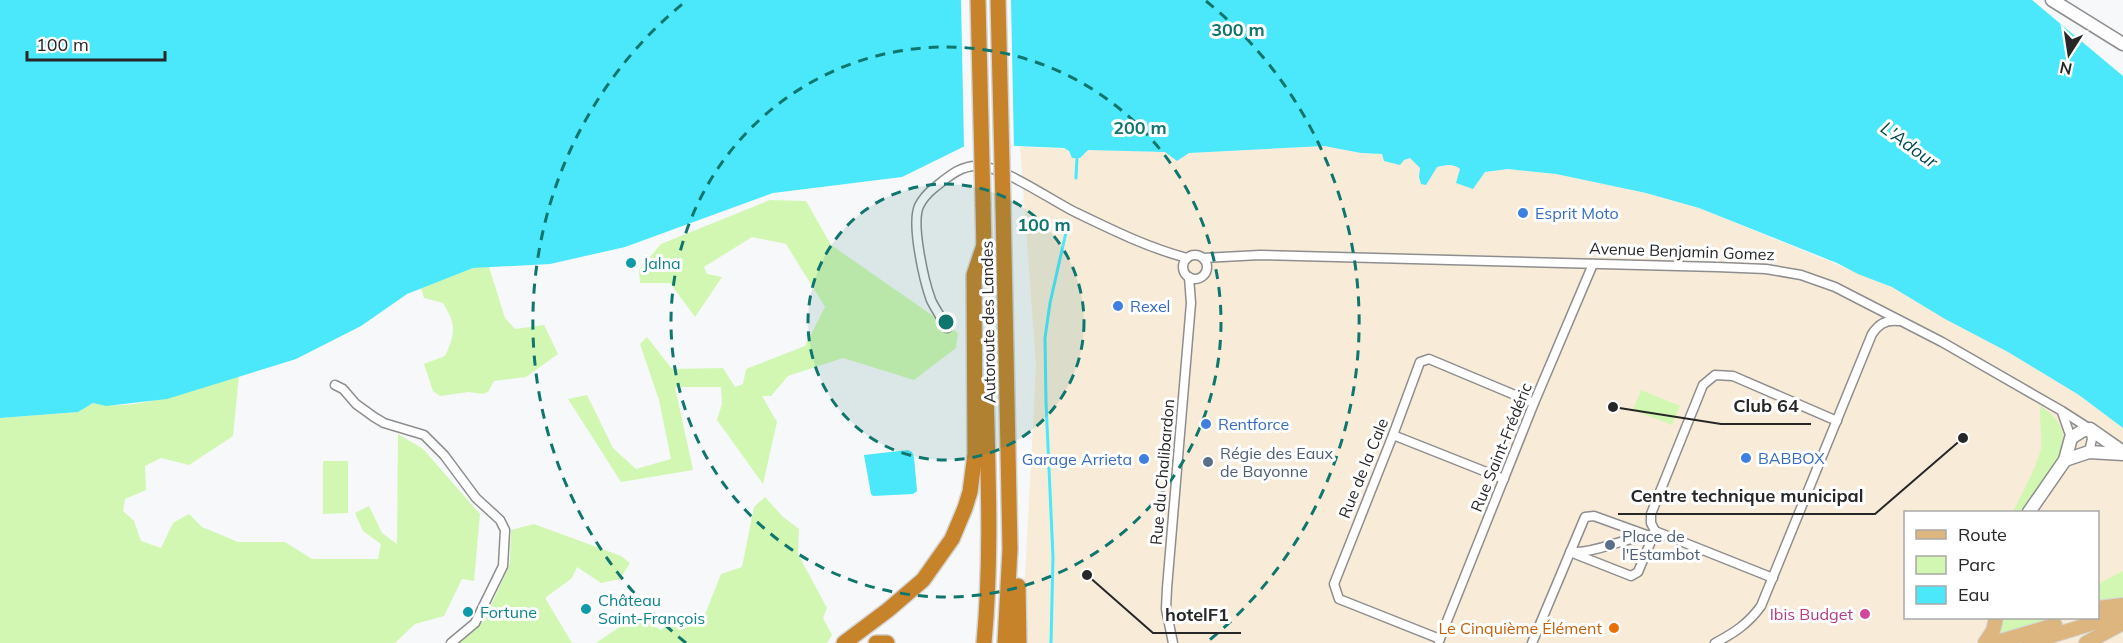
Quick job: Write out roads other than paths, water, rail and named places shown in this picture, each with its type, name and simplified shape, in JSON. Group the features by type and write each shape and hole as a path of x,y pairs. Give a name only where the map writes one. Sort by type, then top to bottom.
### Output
{"highway":[{"name":"Autoroute des Landes","path":"978,0 990,510 989,576 984,643"},
{"name":"Autoroute des Landes","path":"998,0 1010,549 1005,643"},
{"path":"844,643 923,580 952,539 965,508 975,454 974,275 984,245"},
{"path":"1006,348 1018,541 1019,643"},
{"path":"876,643 887,643"}],"main road":[{"path":"2052,0 2121,41"},
{"path":"2030,511 2065,460 2072,438 2082,431 2091,429"},
{"name":"Avenue Benjamin Gomez","path":"2091,429 2123,453"},
{"path":"2065,460 2089,452 2123,453"},
{"path":"2099,610 2123,605"},
{"path":"2028,643 2123,614"},
{"path":"1985,643 1993,631 1996,619"},
{"path":"1994,643 2077,619"},
{"path":"2086,643 2123,623"}],"street":[{"path":"947,328 932,302 916,230 919,205 931,191 964,167 979,166 1018,181 1077,213 1162,251 1187,258 1198,255 1206,263 1206,270"},
{"path":"1162,251 1193,278 1228,256"},
{"name":"Avenue Benjamin Gomez","path":"1203,258 1228,256 1593,264 1766,269 1801,275 1834,287 1902,321 2091,429"},
{"path":"1183,268 1187,258"},
{"name":"Rue Saint-Frédéric","path":"1440,641 1534,403 1593,264"},
{"name":"Rue du Chalibardon","path":"1173,643 1166,609 1167,588 1193,278"},
{"path":"1715,643 1740,629 1751,620 1761,606 1872,334 1878,325 1886,321 1902,321"},
{"name":"Rue de la Cale","path":"1440,641 1340,599 1334,584 1420,362 1429,359 1534,403"},
{"path":"1570,552 1631,576 1638,573 1654,534 1651,514 1703,385 1715,375 1733,376 1837,421"},
{"path":"335,385 343,389 356,404 384,423 424,435 444,455 476,498 500,520 505,530 503,566 475,623 451,643"},
{"path":"2062,411 2072,438"},
{"path":"2089,452 2092,439 2091,429"},
{"path":"1393,435 1504,479"},
{"path":"1532,643 1587,515 1654,534 1773,578"},
{"path":"1570,552 1586,552 1654,534"}],"water":[{"name":"L'Adour","path":"0,0 2032,0 2123,76 2123,428 2079,395 1892,287 1699,208 1646,193 1556,174 1508,169 1485,172 1473,189 1456,183 1460,169 1449,165 1437,167 1426,185 1421,184 1420,168 1410,158 1404,160 1400,165 1384,161 1382,154 1361,153 1324,146 1189,153 1177,161 1165,152 1088,150 1080,158 1072,158 1069,151 1064,148 969,144 902,177 773,193 625,247 550,264 473,268 407,294 361,326 296,359 167,399 106,406 93,403 78,412 0,418"},
{"path":"908,450 914,457 917,491 913,494 873,496 864,455"}],"waterway":[{"path":"1076,178 1077,156"},
{"path":"1051,643 1053,557 1045,338 1050,303 1067,228"}],"place":[{"name":"Esprit Moto","path":"1523,213"},
{"name":"Jalna","path":"631,263"},
{"name":"Rexel","path":"1118,306"},
{"name":"Club 64","path":"1613,407"},
{"name":"Rentforce","path":"1206,424"},
{"name":"Centre technique municipal","path":"1963,438"},
{"name":"BABBOX","path":"1746,458"},
{"name":"Garage Arrieta","path":"1144,459"},
{"name":"Régie des Eaux de Bayonne","path":"1208,462"},
{"name":"Place de l'Estambot","path":"1610,545"},
{"name":"hotelF1","path":"1087,575"},
{"name":"Château Saint-François","path":"586,609"},
{"name":"Fortune","path":"468,612"},
{"name":"Ibis Budget","path":"1865,614"},
{"name":"Le Cinquième Élément","path":"1614,628"}]}
